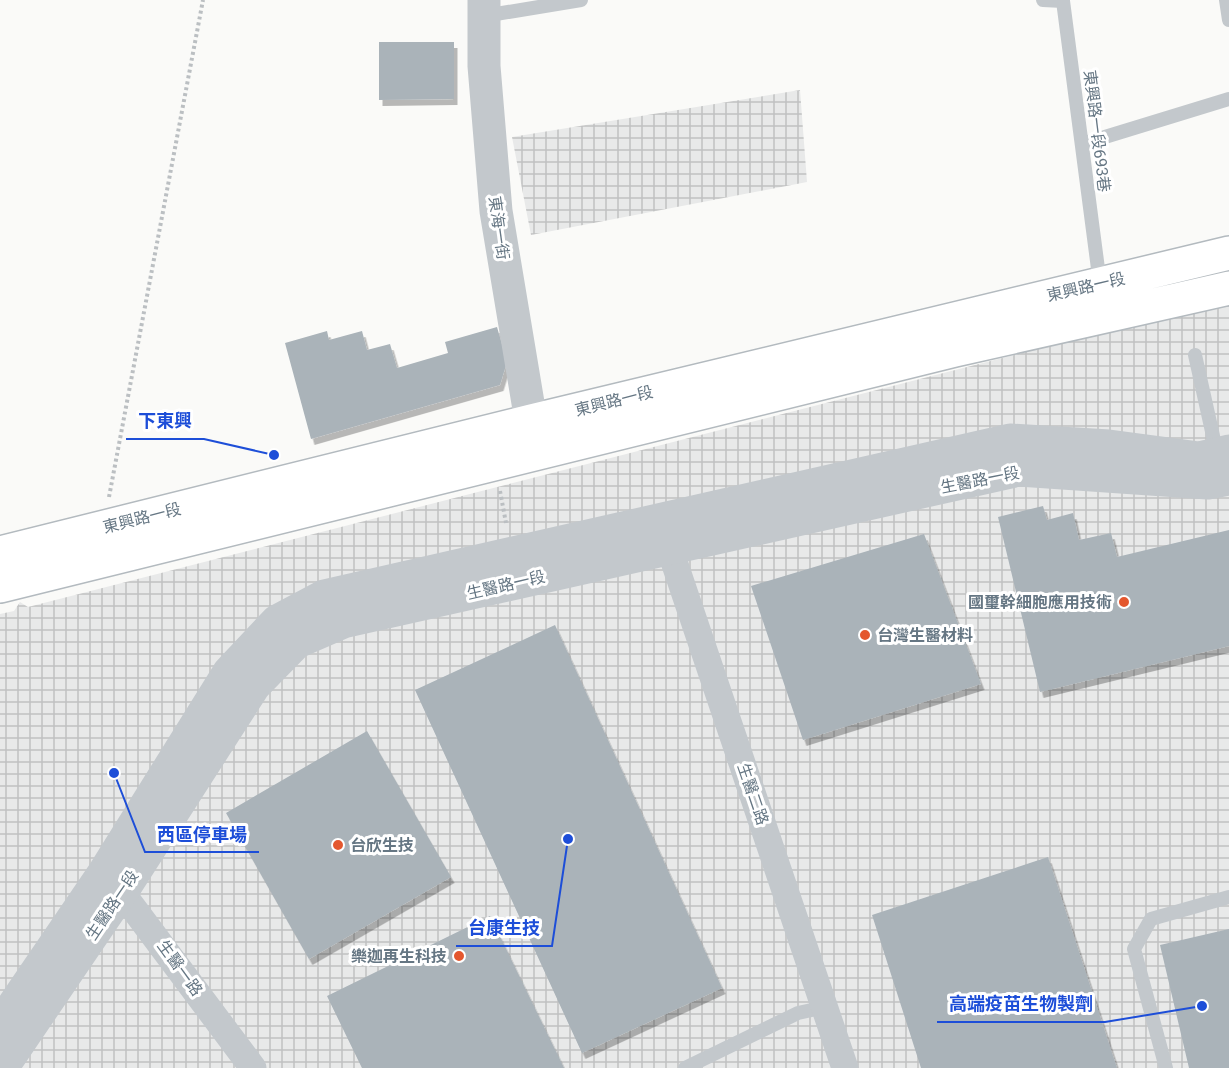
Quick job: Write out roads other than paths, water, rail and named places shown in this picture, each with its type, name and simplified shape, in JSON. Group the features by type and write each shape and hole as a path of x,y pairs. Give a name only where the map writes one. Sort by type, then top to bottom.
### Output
{"main road":[{"name":"東興路一段","path":"0,553 1229,253"},
{"name":"東興路一段","path":"0,586 955,350 1229,288"}],"street":[{"name":"東海一街","path":"483,8 484,66 496,211 531,422 542,452"},
{"name":"生醫路一段","path":"2,1068 114,880 229,672 278,621 324,596 665,534 851,474 1010,440 1109,446 1225,462"},
{"name":"生醫二路","path":"665,534 845,1068"},
{"name":"生醫路一段","path":"0,1025 114,880"},
{"name":"生醫一路","path":"114,880 253,1068"}],"lane":[{"path":"483,8 581,0"},
{"name":"東興路一段693巷","path":"1043,0 1063,1 1100,284"},
{"path":"1226,0 1229,20"},
{"path":"1082,144 1229,99"},
{"path":"1195,355 1225,462"},
{"path":"1166,1068 1134,949 1152,919 1229,897"},
{"path":"685,1068 798,1013 825,1007"}],"place":[{"name":"下東興","path":"274,455"},
{"name":"國璽幹細胞應用技術","path":"1124,602"},
{"name":"台灣生醫材料","path":"865,635"},
{"name":"西區停車場","path":"114,773"},
{"name":"台康生技","path":"568,839"},
{"name":"台欣生技","path":"338,845"},
{"name":"樂迦再生科技","path":"459,956"},
{"name":"高端疫苗生物製劑","path":"1202,1006"}]}
